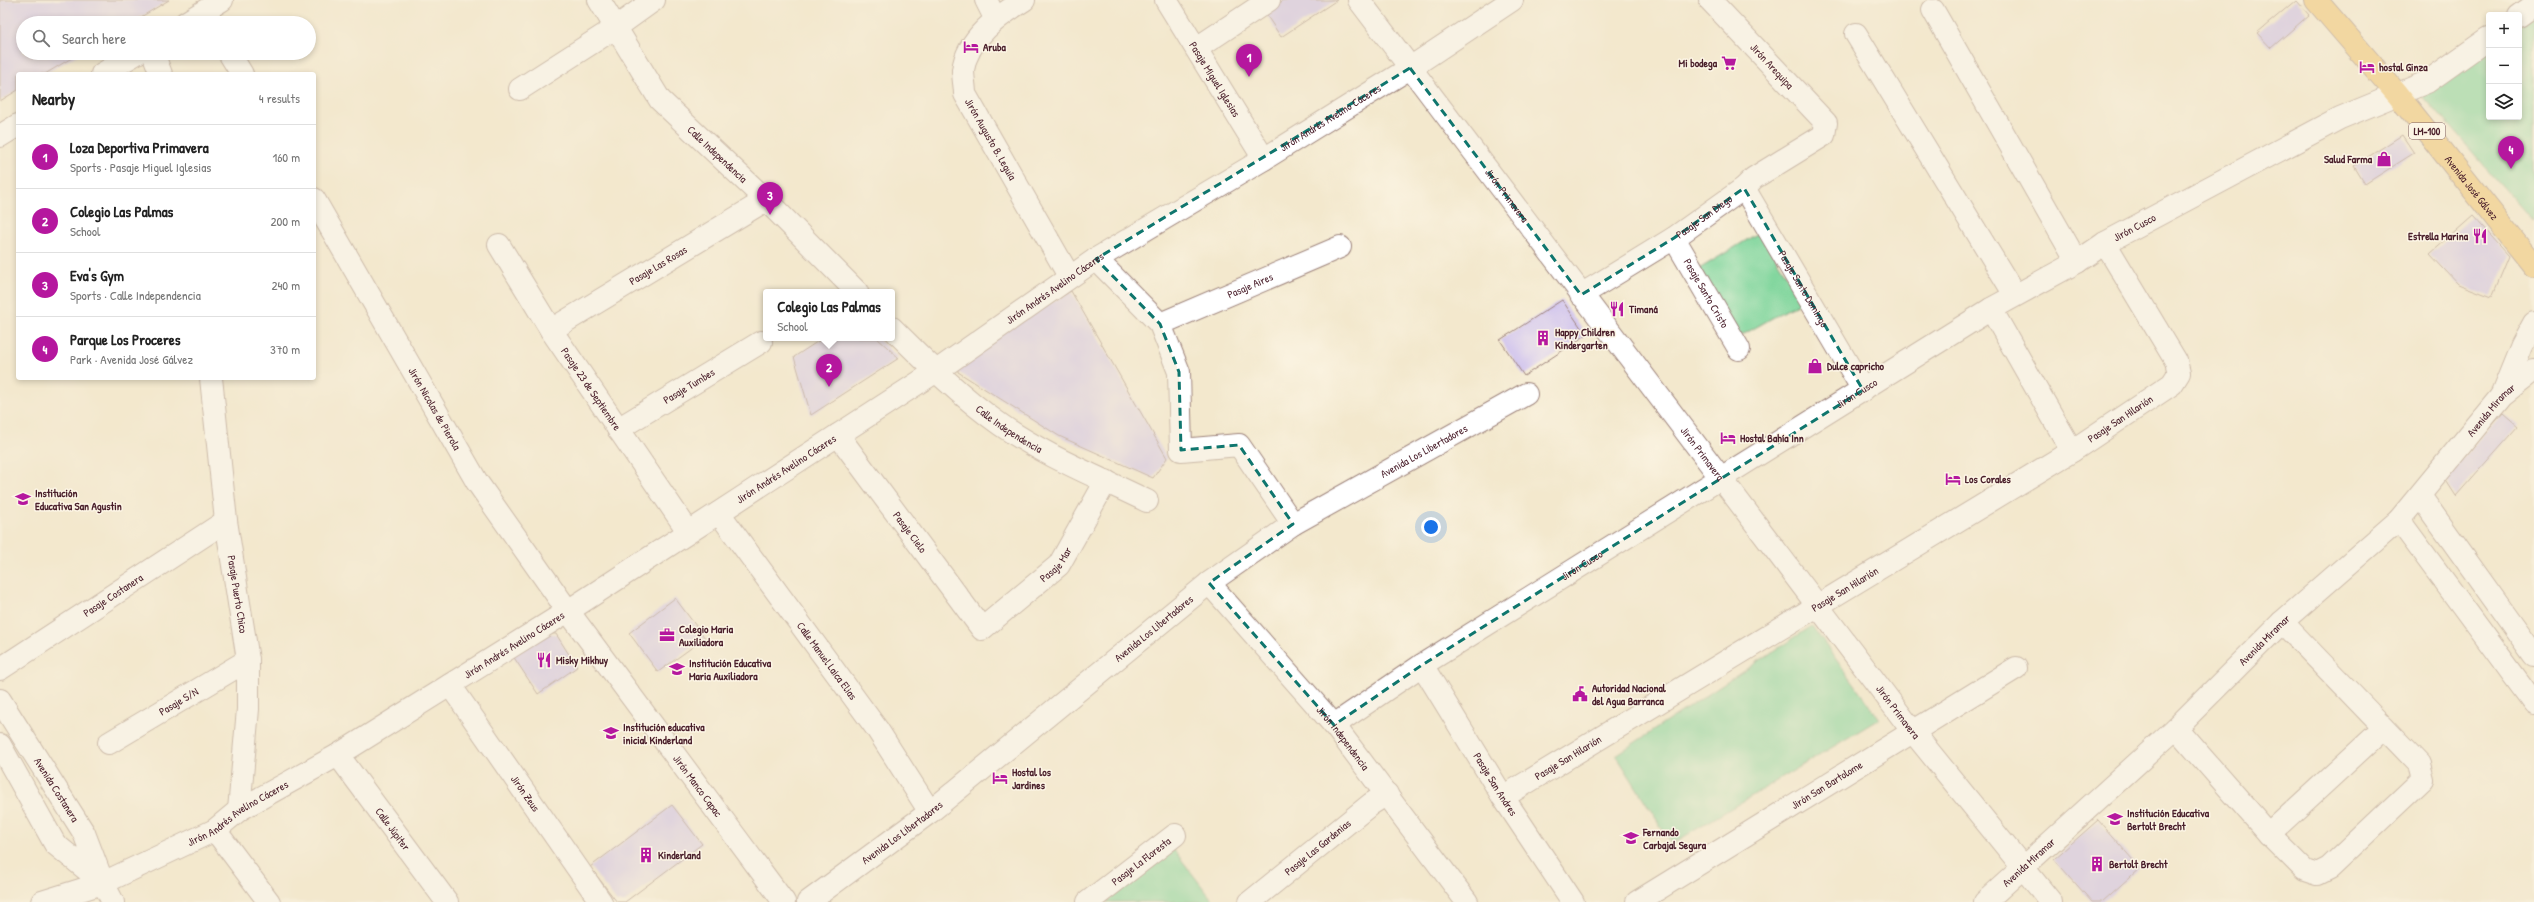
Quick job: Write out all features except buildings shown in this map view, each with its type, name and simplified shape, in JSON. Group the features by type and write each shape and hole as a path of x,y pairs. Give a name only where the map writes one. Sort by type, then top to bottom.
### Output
{"main road":[{"name":"Avenida José Gálvez","path":"2316,0 2398,94 2534,266"}],"street":[{"name":"Calle Independencia","path":"599,0 660,100 766,200 854,289"},
{"path":"520,89 615,28 654,0"},
{"name":"Jirón Augusto B. Leguía","path":"1024,0 991,9 963,69 965,94 1069,276"},
{"name":"Pasaje Miguel Iglesias","path":"1166,0 1197,48 1264,159"},
{"path":"1197,48 1269,0"},
{"name":"Jirón Primavera","path":"1359,0 1914,733 2051,902"},
{"name":"Jirón Andrés Avelino Cáceres","path":"42,902 108,893 215,830 239,810 338,755 568,611 688,531 719,513 935,372 1069,276 1264,159 1410,68 1512,0"},
{"name":"Jirón Arequipa","path":"1710,0 1826,123 1824,135"},
{"path":"2522,14 2534,5"},
{"path":"197,16 210,8"},
{"path":"1933,10 2077,262"},
{"path":"1856,34 2015,295"},
{"name":"Jirón Cusco","path":"1334,725 1422,665 1991,309 2077,262 2105,243 2340,118 2427,82 2486,40"},
{"path":"105,72 125,60"},
{"path":"156,60 160,72"},
{"path":"233,60 241,72"},
{"path":"0,136 16,126"},
{"name":"Pasaje San Diego","path":"1581,295 1674,238 1744,188 1754,178 1824,135"},
{"name":"Pasaje Santo Domingo","path":"1744,188 1863,390"},
{"name":"Pasaje Las Rosas","path":"550,330 766,200"},
{"name":"Jirón Nicolas de Pierola","path":"316,203 477,482 568,611"},
{"name":"Pasaje Santo Cristo","path":"1674,238 1738,349"},
{"name":"Pasaje San Hilarión","path":"1503,797 2072,451 2172,384 2179,373 2176,361 2105,243"},
{"name":"Pasaje 23 de Septiembre","path":"499,245 550,330 688,531"},
{"name":"Pasaje Aires","path":"1160,324 1340,247"},
{"path":"1096,259 1160,324 1179,372 1181,450 1239,445 1293,524"},
{"path":"1991,309 2072,451"},
{"path":"2502,395 2522,345 2534,323"},
{"name":"Calle Independencia","path":"895,331 935,372 1001,425 1045,451 1146,501"},
{"name":"Pasaje Tumbes","path":"618,429 761,342"},
{"name":"Avenida Miramar","path":"1985,902 2176,728 2282,622 2399,520 2502,395 2534,370"},
{"name":"Pasaje Puerto Chico","path":"212,380 226,521 248,660 248,709 239,810"},
{"name":"Avenida Los Libertadores","path":"808,902 930,812 1209,583 1293,524 1526,394"},
{"name":"Pasaje Cielo","path":"838,435 982,629"},
{"name":"Pasaje Mar","path":"982,629 1059,565 1106,481"},
{"path":"2420,496 2534,655"},
{"name":"Calle Manuel Laica Elias","path":"719,513 878,729 930,812"},
{"path":"2399,520 2534,703"},
{"name":"Pasaje Costanera","path":"0,670 226,521"},
{"name":"Jirón Independencia","path":"1209,583 1334,725 1467,902"},
{"name":"Jirón Manco Capac","path":"568,611 784,902"},
{"path":"2176,728 2269,834 2305,870 2317,874 2329,868 2423,779 2419,764 2282,622"},
{"name":"Pasaje S/N","path":"109,743 248,660"},
{"name":"Pasaje San Andres","path":"1422,665 1503,797 1573,902"},
{"name":"Jirón San Bartolome","path":"1637,902 1914,733 2016,668"},
{"name":"Jirón Zeus","path":"450,685 601,902"},
{"name":"Avenida Costanera","path":"0,700 84,833 108,893"},
{"path":"2269,834 2384,728"},
{"path":"0,745 55,844 108,893"},
{"name":"Calle Júpiter","path":"338,755 447,902"},
{"name":"Pasaje Las Gardenias","path":"1250,902 1387,794"},
{"path":"215,830 269,902"},
{"name":"Pasaje La Floresta","path":"1088,902 1176,835"}],"highlighted area":[{"path":"1410,68 1581,295 1674,238 1744,188 1863,390 1422,665 1334,725 1209,583 1293,524 1239,445 1181,450 1179,372 1160,324 1096,259"}],"green space":[{"path":"2534,15 2534,222 2422,95 2486,49 2486,120 2522,120 2522,24"},
{"path":"1760,232 1802,301 1739,337 1699,269"},
{"path":"1812,626 1879,719 1672,844 1616,755"},
{"path":"1174,850 1214,902 1106,902"}],"place":[{"name":"Aruba","path":"971,47"},
{"name":"Mi bodega","path":"1729,63"},
{"name":"hostal Ginza","path":"2367,67"},
{"name":"Loza Deportiva Primavera","path":"1249,77"},
{"name":"Salud Farma","path":"2384,159"},
{"name":"Parque Los Proceres","path":"2511,169"},
{"name":"Eva's Gym","path":"770,215"},
{"name":"Estrella Marina","path":"2480,236"},
{"name":"Timaná","path":"1617,309"},
{"name":"Happy Children Kindergarten","path":"1543,338"},
{"name":"Dulce capricho","path":"1815,366"},
{"name":"Colegio Las Palmas","path":"829,387"},
{"name":"Hostal Bahía Inn","path":"1728,438"},
{"name":"Los Corales","path":"1953,479"},
{"name":"Institución Educativa San Agustin","path":"23,499"},
{"name":"Colegio Maria Auxiliadora","path":"667,635"},
{"name":"Misky Mikhuy","path":"544,660"},
{"name":"Institución Educativa Maria Auxiliadora","path":"677,669"},
{"name":"Autoridad Nacional del Agua Barranca","path":"1580,694"},
{"name":"Institución educativa inicial Kinderland","path":"611,733"},
{"name":"Hostal los Jardines","path":"1000,778"},
{"name":"Institución Educativa Bertolt Brecht","path":"2115,819"},
{"name":"Fernando Carbajal Segura","path":"1631,838"},
{"name":"Kinderland","path":"646,855"},
{"name":"Bertolt Brecht","path":"2097,864"}]}
